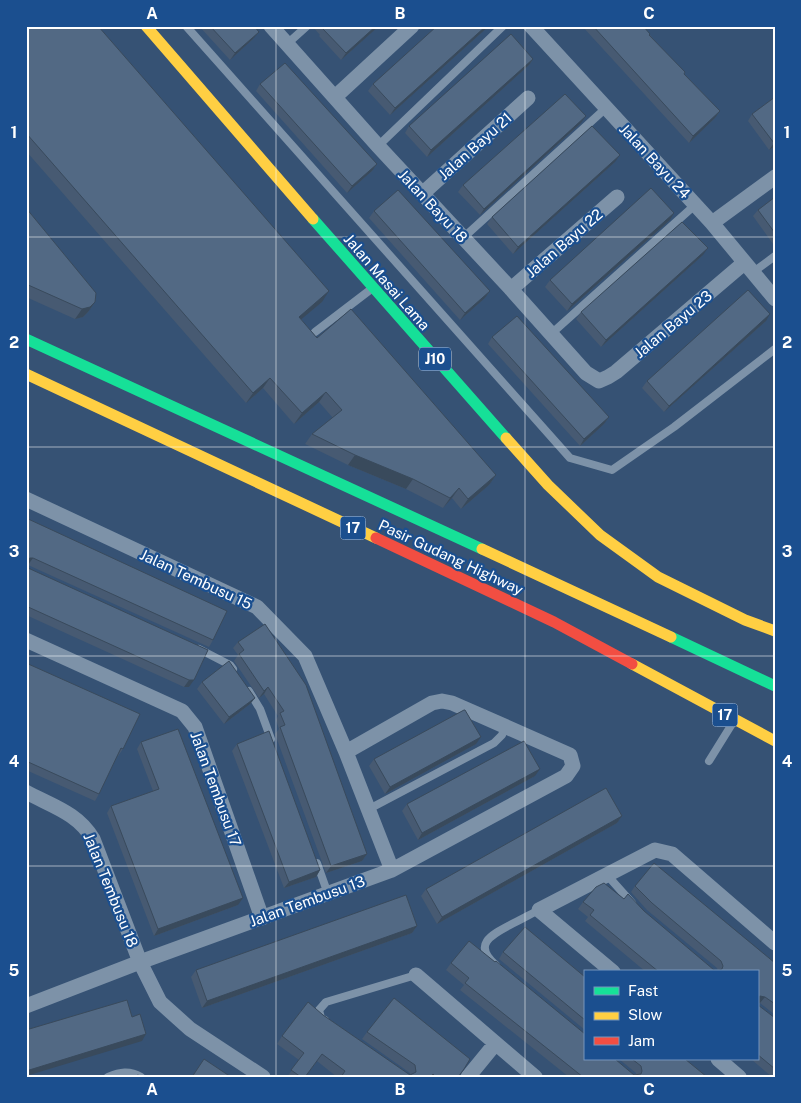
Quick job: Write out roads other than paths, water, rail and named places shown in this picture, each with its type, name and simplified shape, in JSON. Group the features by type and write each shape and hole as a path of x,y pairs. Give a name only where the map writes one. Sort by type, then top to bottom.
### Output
{"main road":[{"name":"Jalan Masai Lama","path":"146,26 372,288 548,485 600,535 658,577 745,620 775,630"},
{"name":"Pasir Gudang Highway","path":"26,339 572,590 775,686"},
{"name":"Pasir Gudang Highway","path":"26,374 554,622 775,741"}],"street":[{"name":"Jalan Bayu 18","path":"271,26 586,374 600,380"},
{"path":"335,97 412,26"},
{"name":"Jalan Bayu 24","path":"531,26 712,223 775,300"},
{"name":"Jalan Bayu 21","path":"422,194 528,98"},
{"path":"712,223 775,177"},
{"name":"Jalan Bayu 22","path":"511,289 617,197"},
{"name":"Jalan Bayu 23","path":"600,380 608,378 616,372 748,268"},
{"name":"Jalan Tembusu 15","path":"26,500 257,607 304,656 346,752 392,870"},
{"name":"Jalan Tembusu 17","path":"26,640 182,711 195,727 262,918"},
{"path":"346,752 432,703 442,701 452,703 505,726"},
{"name":"Jalan Tembusu 13","path":"26,1006 140,962 392,870 566,776 573,766 570,755 505,726"},
{"name":"Jalan Tembusu 18","path":"26,792 77,818 86,827 93,839 140,962 160,1002 190,1029 263,1077"},
{"path":"611,970 539,910 655,850 672,854 775,943"},
{"path":"416,974 535,1077"},
{"path":"468,1077 495,1044"},
{"path":"719,1060 739,1077"}],"lane":[{"path":"186,26 570,458 612,470 674,427 775,348"},
{"path":"287,44 307,26"},
{"path":"378,146 503,26"},
{"path":"463,238 606,108"},
{"path":"551,334 694,205"},
{"path":"748,268 775,256"},
{"path":"315,332 372,288"},
{"path":"194,646 230,665 236,673"},
{"path":"241,680 260,709 273,746"},
{"path":"709,761 734,720"},
{"path":"368,809 494,743 502,735 505,726"},
{"path":"314,857 328,894"},
{"path":"607,875 637,908"},
{"path":"506,973 486,953 485,944 492,935 539,910"},
{"path":"329,1023 321,1018 319,1010 326,1002 416,974"},
{"path":"108,1077 119,1072 129,1071 141,1077"}]}
